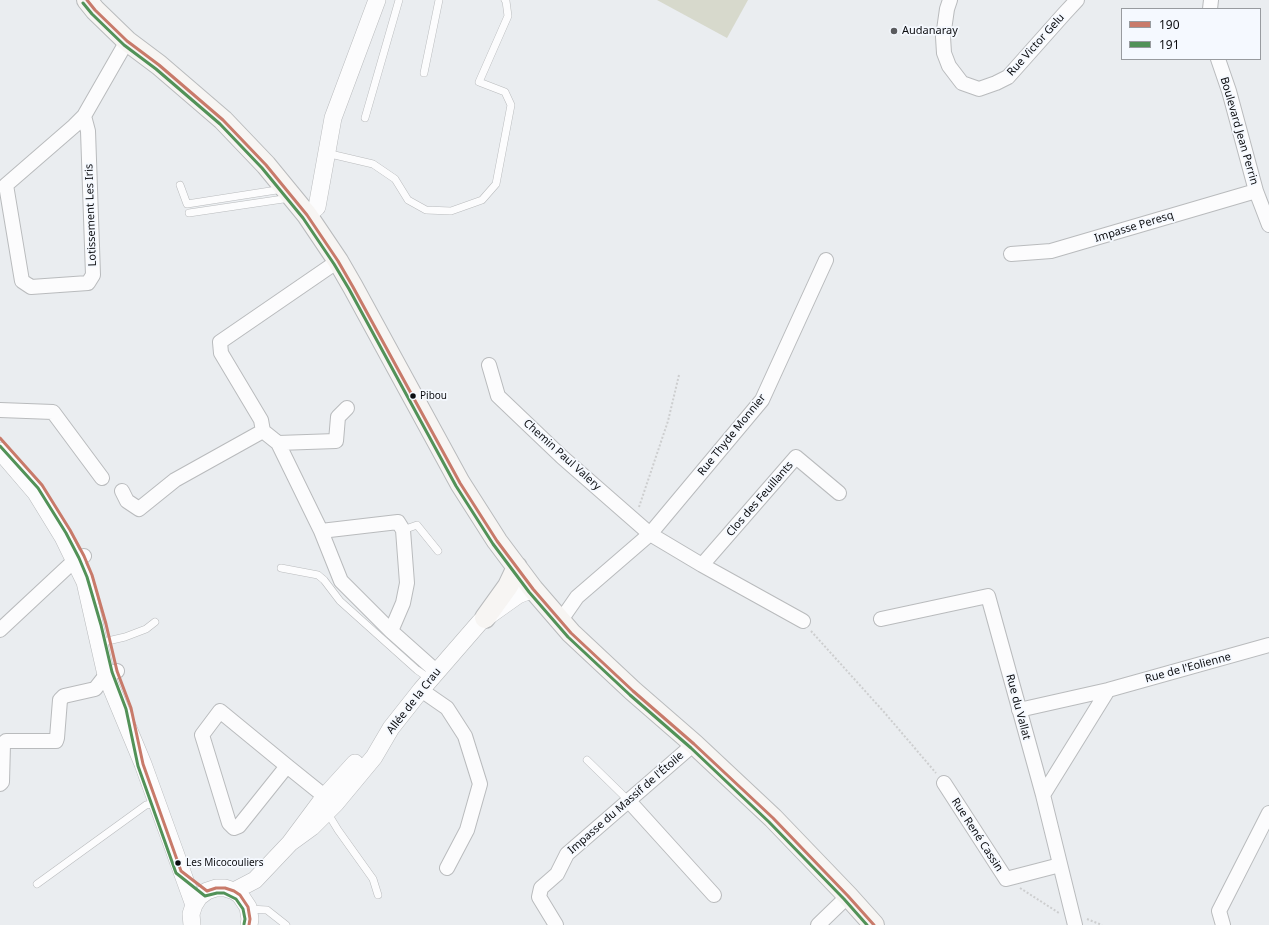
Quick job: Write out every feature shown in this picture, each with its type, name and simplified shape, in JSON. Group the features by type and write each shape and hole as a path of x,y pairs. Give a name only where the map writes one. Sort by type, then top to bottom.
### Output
{"main road":[{"path":"87,0 95,10 128,41 159,65 223,120 266,165 307,216 338,261 369,315 460,483 497,541 532,589 571,633 632,691 694,744 773,818 874,925"},
{"path":"485,618 508,586 517,567"}],"street":[{"path":"307,216 317,207 333,118 377,0"},
{"name":"Rue Victor Gelu","path":"950,0 947,9 943,37 944,53 949,66 962,83 979,89 1008,77 1077,0"},
{"name":"Lotissement Les Iris","path":"84,116 88,131 93,275 88,283 31,287 22,281 6,184 84,116 128,41"},
{"name":"Boulevard Jean Perrin","path":"1218,60 1229,91 1256,191 1269,225"},
{"name":"Impasse Peresq","path":"1011,254 1051,252 1256,191"},
{"name":"Rue Thyde Monnier","path":"650,534 762,400 826,260"},
{"path":"338,261 220,342 221,353 261,420 263,431 278,443 321,531 341,581 391,631 429,680 465,736 480,784 467,830 447,868"},
{"name":"Chemin Paul Valery","path":"489,365 498,396 562,457 650,534"},
{"path":"278,443 336,441 338,417 347,408"},
{"path":"0,410 53,412 102,478"},
{"path":"122,491 127,501 139,509 175,480 263,431"},
{"path":"0,438 42,486 70,530 79,558"},
{"path":"0,450 36,493 63,537 92,575 112,673 131,708 143,764 194,905"},
{"name":"Clos des Feuillants","path":"702,565 796,457 839,493"},
{"path":"321,531 398,522 403,530 407,583 403,603 391,631"},
{"path":"561,620 577,597 650,534 702,565 803,621"},
{"path":"0,630 79,558"},
{"name":"Allée de la Crau","path":"255,880 329,804 367,749 391,728 429,680 485,618 518,595 532,589"},
{"name":"Rue du Vallat","path":"881,619 988,596 1043,795 1076,924"},
{"name":"Rue de l'Eolienne","path":"1019,710 1108,690 1269,646"},
{"path":"0,784 2,782 3,744 6,741 56,740 60,700 64,696 95,689 112,673"},
{"path":"1043,795 1108,690"},
{"path":"288,766 239,826 234,828 229,823 202,735 220,712 288,766 329,804"},
{"name":"Impasse du Massif de l'Étoile","path":"556,925 539,897 541,888 558,874 567,854 694,744"},
{"name":"Rue René Cassin","path":"944,783 1006,879 1060,865"},
{"path":"628,800 714,895"},
{"path":"1223,925 1219,911 1269,813"},
{"path":"181,871 207,891"},
{"path":"234,891 255,880"},
{"path":"250,917 255,880"},
{"path":"192,925 191,914 199,897 207,891 216,888 225,888 240,895 250,917"},
{"path":"818,925 848,896"}],"lane":[{"path":"365,118 399,0"},
{"path":"424,73 439,0"},
{"path":"326,153 372,164 395,179 408,200 426,210 451,211 482,200 496,184 511,105 505,92 479,82 508,16 505,0"},
{"path":"180,185 188,204 289,193"},
{"path":"189,213 289,193"},
{"path":"403,530 418,524 438,551"},
{"path":"281,568 318,575 324,580 340,601 429,680"},
{"path":"105,642 125,637 146,629 155,622"},
{"path":"587,760 628,800"},
{"path":"37,884 146,805 157,802"},
{"path":"329,804 338,830 373,879 378,895"},
{"path":"250,917 267,910 286,925"}],"path":[{"path":"634,520 668,421 679,375"},
{"path":"803,621 884,712 944,783"},
{"path":"1006,879 1076,924"}],"shaded area":[{"path":"657,0 748,0 727,38"}],"transit line":[{"name":"190","path":"87,0 95,10 127,41 159,65 223,120 266,165 307,215 338,261 353,287 460,483 497,541 533,589 571,633 633,691 694,744 773,818 874,925"},
{"name":"191","path":"83,3 92,14 124,45 156,69 220,124 262,168 303,218 349,289 456,486 493,544 529,592 568,637 630,695 691,748 769,822 844,899 867,925"},
{"name":"190","path":"0,438 42,485 70,530 92,575 117,671 131,708 143,764 181,871 207,891 216,888 225,888 240,895 248,907 250,919 249,925"},
{"name":"191","path":"0,446 38,488 66,533 87,577 101,625 112,672 126,709 138,766 176,873 205,896 224,893 236,899 243,909 245,919 244,924"}],"place":[{"name":"Audanaray","path":"894,31"},
{"name":"Pibou","path":"413,396"},
{"name":"Les Micocouliers","path":"178,863"}]}
